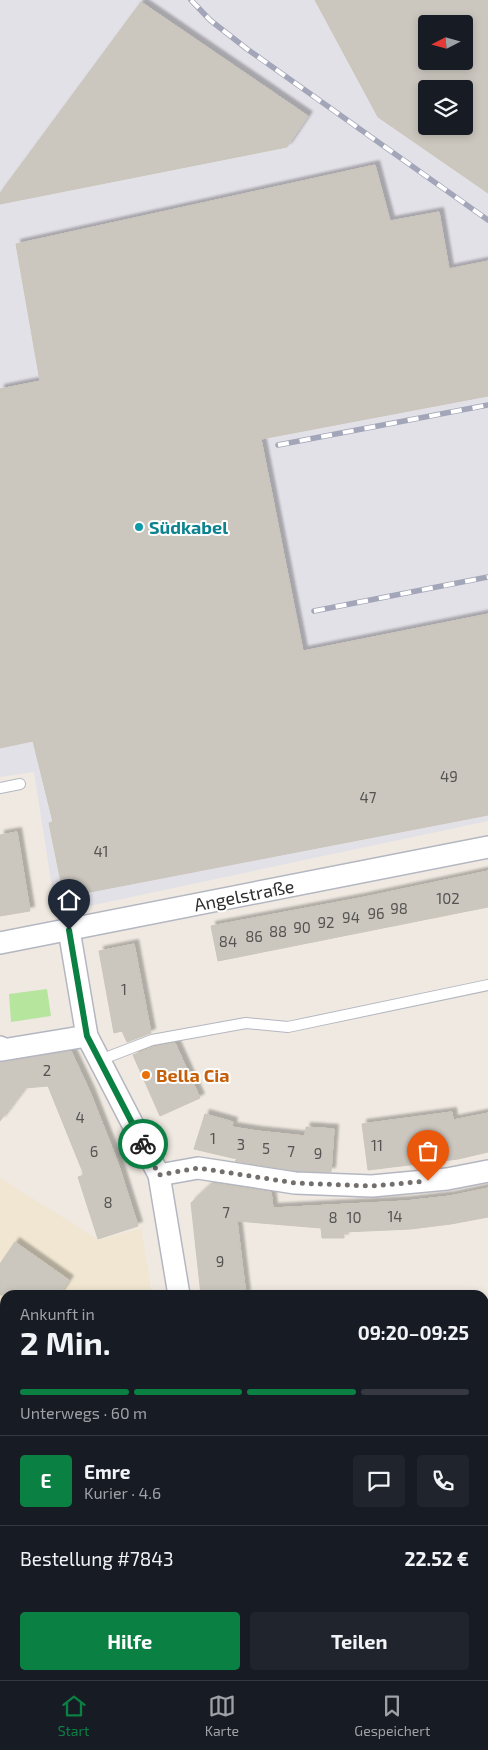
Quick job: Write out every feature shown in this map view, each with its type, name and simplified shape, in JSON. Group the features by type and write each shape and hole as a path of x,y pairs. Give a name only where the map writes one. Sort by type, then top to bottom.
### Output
{"street":[{"name":"Angelstraße","path":"0,943 488,847"},
{"path":"69,930 87,1036 159,1175 178,1290"},
{"path":"0,1047 2,1050 87,1036"},
{"path":"159,1175 198,1168 295,1183 372,1186 447,1179 488,1171"}],"lane":[{"path":"0,788 20,784"},
{"path":"100,1060 152,1040 246,1023 288,1026 488,985"}],"shaded area":[{"path":"0,0 488,0 488,821 56,913 34,772 0,777"},
{"path":"0,1178 99,1240 141,1228 151,1290 0,1290"}],"green space":[{"path":"47,989 51,1016 11,1022 9,994"}],"building":[{"path":"315,0 488,0 488,193 378,117"},
{"path":"141,2 308,116 287,147 0,204 0,193"},
{"name":"Südkabel","path":"375,165 390,221 439,212 449,269 488,261 488,396 261,439 303,651 488,614 488,815 64,897 49,823 53,822 33,741 0,748 0,389 40,381 16,244"},
{"path":"17,832 30,911 0,916 0,835"},
{"path":"488,871 488,907 218,961 211,926 360,898"},
{"path":"134,944 151,1033 127,1042 122,1031 114,1033 99,951"},
{"path":"175,1043 200,1098 160,1116 133,1055 153,1047"},
{"path":"71,1051 90,1092 118,1163 138,1226 98,1239 78,1177 84,1175 48,1086 25,1088 0,1121 0,1062"},
{"path":"452,1112 453,1120 488,1113 488,1152 458,1159 368,1170 362,1124"},
{"path":"205,1114 233,1122 232,1127 257,1131 305,1136 306,1127 334,1129 331,1172 296,1171 235,1161 237,1159 194,1149"},
{"path":"212,1183 271,1192 273,1208 406,1201 450,1196 488,1188 488,1217 451,1224 411,1229 344,1232 344,1238 322,1238 321,1228 237,1221 245,1290 200,1290 191,1203"},
{"path":"15,1242 69,1280 62,1290 0,1290 0,1264"}],"railway":[{"path":"191,0 210,20 247,49 488,220"},
{"path":"278,445 488,405"},
{"path":"314,611 488,577"}],"way so far":[{"path":"143,1144 159,1175 198,1168 295,1183 372,1186 428,1181"}],"place":[{"name":"Südkabel","path":"139,527"},
{"name":"Bella Cia","path":"146,1075"}],"route":[{"path":"69,930 87,1036 143,1144"}]}
